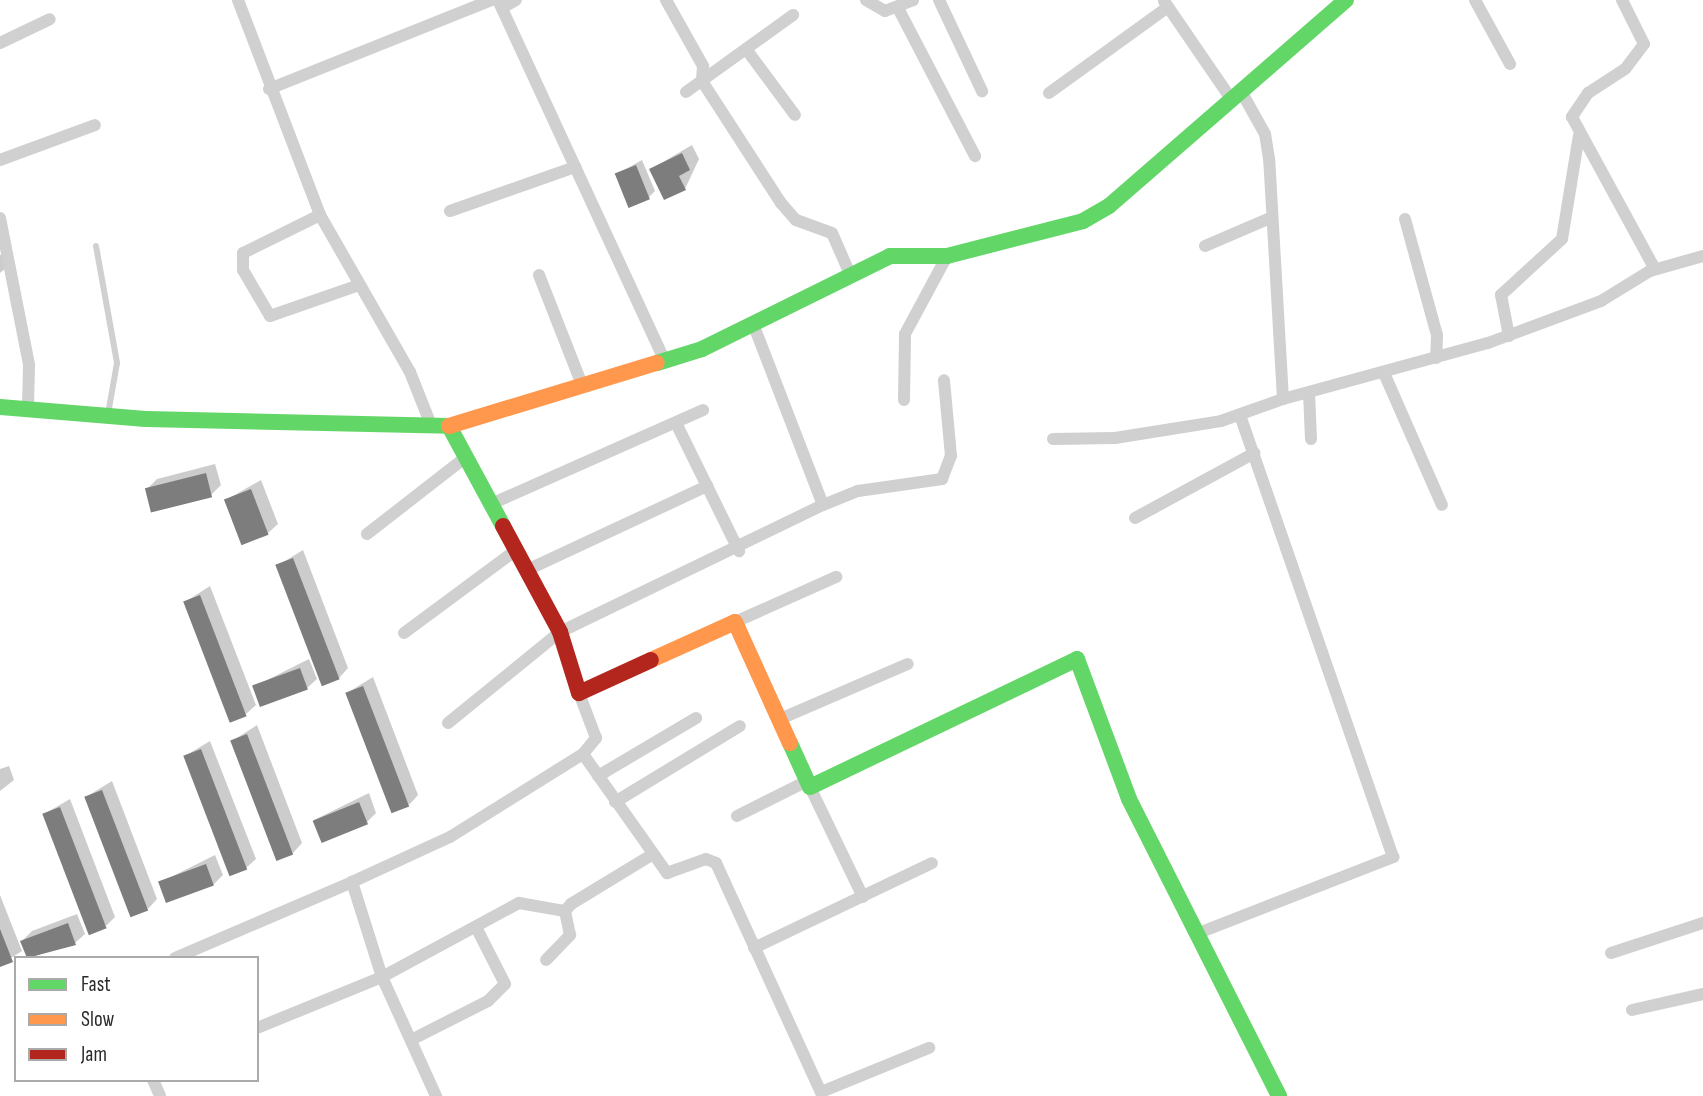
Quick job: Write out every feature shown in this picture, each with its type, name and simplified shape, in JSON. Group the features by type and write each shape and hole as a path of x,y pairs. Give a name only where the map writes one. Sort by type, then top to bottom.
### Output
{"street":[{"path":"238,0 269,89 320,215 356,286 410,372 431,425"},
{"path":"269,89 498,3 516,0"},
{"path":"666,0 703,66 702,81 781,203 796,220 832,233 849,272"},
{"path":"866,0 876,10 898,8 914,0"},
{"path":"939,0 982,91"},
{"path":"0,407 28,407 108,416 449,426 583,387 665,361 754,326 849,272 890,256 947,256 1083,220 1109,206 1346,0"},
{"path":"1475,0 1510,64"},
{"path":"1622,0 1644,44 1625,69 1578,103 1573,117 1579,135 1611,178 1655,269"},
{"path":"498,3 665,361"},
{"path":"1049,93 1165,3 1236,95 1265,134 1283,399"},
{"path":"898,8 975,156"},
{"path":"686,92 793,15"},
{"path":"0,43 50,19"},
{"path":"746,49 795,115"},
{"path":"0,160 95,125"},
{"path":"1509,336 1501,295 1562,239 1579,135"},
{"path":"450,211 575,167"},
{"path":"320,215 243,253 243,270 270,316 356,286"},
{"path":"0,218 29,365 28,407"},
{"path":"1205,246 1270,218"},
{"path":"1405,219 1437,335 1436,358"},
{"path":"904,400 905,334 947,256"},
{"path":"1053,439 1115,438 1240,415 1283,399 1509,336 1601,301 1655,269 1703,256"},
{"path":"540,275 583,387"},
{"path":"754,326 823,505"},
{"path":"1384,373 1442,505"},
{"path":"448,723 560,632 739,551 823,505 858,491 942,479 951,456 944,380"},
{"path":"1309,393 1311,439"},
{"path":"491,504 703,410"},
{"path":"1196,934 1393,857 1240,415"},
{"path":"676,423 739,551"},
{"path":"180,956 450,837 583,754 596,738 560,632 449,426"},
{"path":"1135,519 1254,453"},
{"path":"367,534 466,457"},
{"path":"527,570 707,486"},
{"path":"404,633 516,550"},
{"path":"579,693 836,577"},
{"path":"735,622 863,897"},
{"path":"737,816 1077,659 1129,799 1279,1096"},
{"path":"780,719 908,664"},
{"path":"598,776 696,718"},
{"path":"615,802 740,726"},
{"path":"583,754 650,856 671,874 706,859 716,863 825,1095 929,1048"},
{"path":"259,1027 382,977 477,929 519,903 565,911 650,856"},
{"path":"754,948 932,863"},
{"path":"352,882 382,977 436,1096"},
{"path":"546,960 570,935 565,911"},
{"path":"1611,953 1703,923"},
{"path":"411,1040 488,1001 505,984 477,929"},
{"path":"1632,1010 1703,995"}],"lane":[{"path":"96,246 117,363 108,416"}],"building":[{"path":"682,153 690,170 679,176 686,190 664,200 649,169"},
{"path":"636,165 650,199 629,208 615,174"},
{"path":"206,473 212,497 151,512 145,488"},
{"path":"251,489 269,535 241,545 224,499"},
{"path":"293,558 340,679 322,686 275,565"},
{"path":"200,595 247,716 230,723 183,601"},
{"path":"300,668 308,690 260,707 252,685"},
{"path":"363,686 409,806 391,813 345,693"},
{"path":"247,734 293,854 276,861 230,740"},
{"path":"201,749 247,869 229,876 183,756"},
{"path":"102,790 148,910 130,917 84,797"},
{"path":"359,802 368,824 322,843 313,821"},
{"path":"60,807 107,928 89,935 42,814"},
{"path":"206,864 214,886 166,903 158,881"},
{"path":"68,923 76,945 26,956 20,941"},
{"path":"0,929 13,962 0,967"}],"traffic: fast":[{"path":"657,363 702,349 890,256 947,256 1083,221 1109,206 1346,0"},
{"path":"0,407 146,419 449,426 503,526"},
{"path":"790,743 810,787 1077,659 1129,799 1279,1096"}],"traffic: slow":[{"path":"449,426 657,363"},
{"path":"651,660 735,622 790,743"}],"traffic: jam":[{"path":"503,526 560,632 579,693 651,660"}]}
